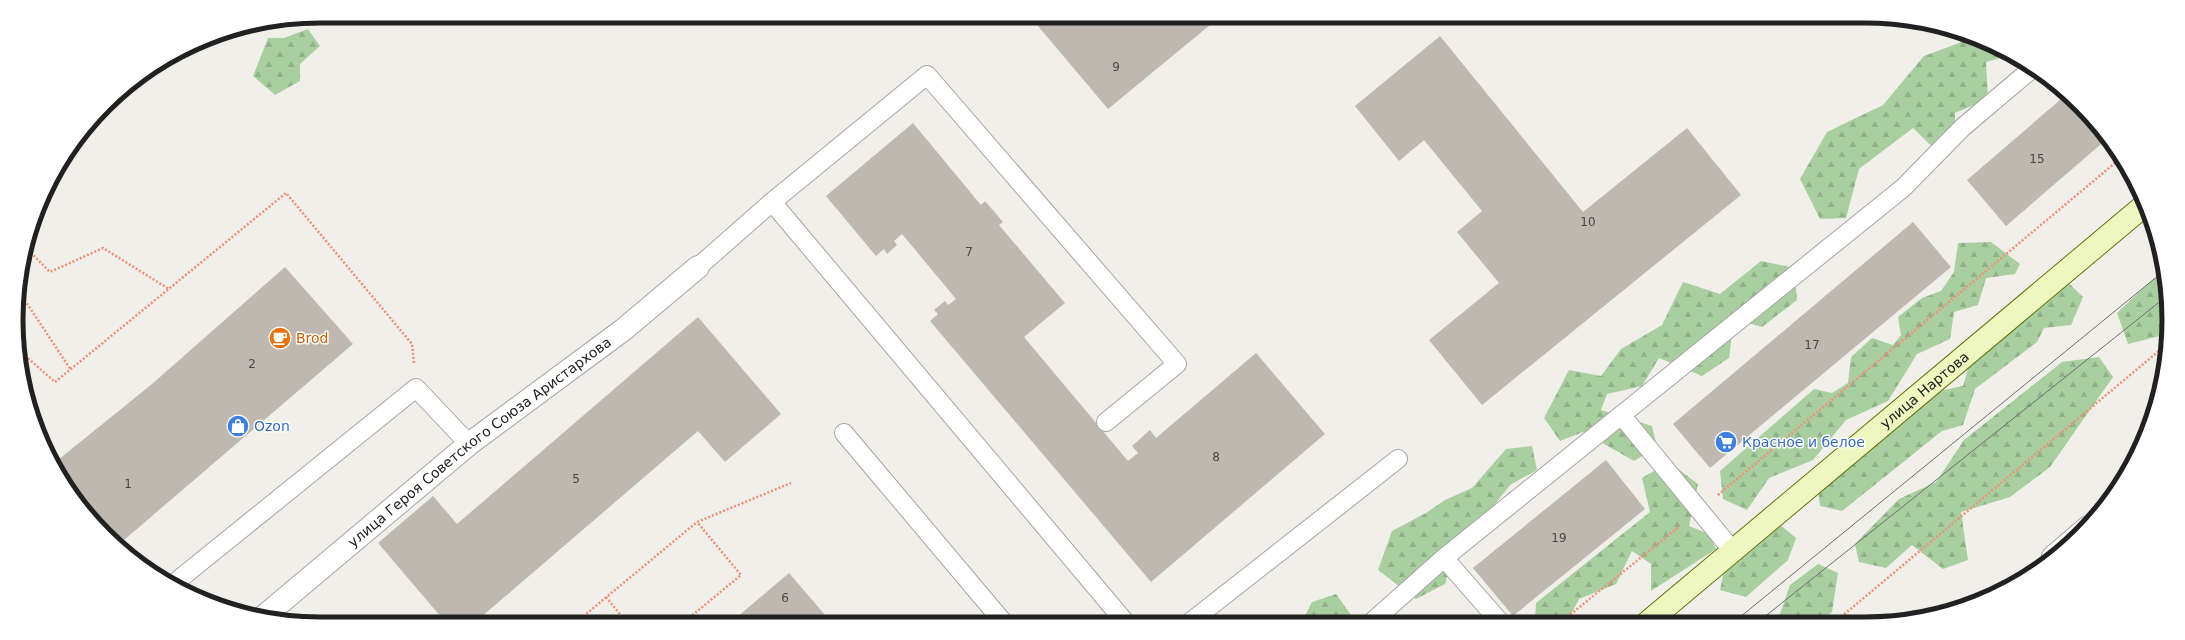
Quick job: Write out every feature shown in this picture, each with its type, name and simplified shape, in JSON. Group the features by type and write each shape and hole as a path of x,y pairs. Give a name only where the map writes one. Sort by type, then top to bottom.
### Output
{"street":[{"name":"улица Нартова","path":"1654,617 2140,209"},
{"name":"улица Героя Советского Союза Аристархова","path":"269,612 469,444 623,330 698,266"}],"lane":[{"path":"1378,617 1444,558 1903,188 1963,127 2028,72"},
{"path":"698,266 772,202 927,75 1177,364 1106,422"},
{"path":"772,202 1121,617"},
{"path":"178,580 416,388 469,444"},
{"path":"1622,416 1698,511 1732,550"},
{"path":"844,433 999,617"},
{"path":"1197,617 1398,459"},
{"path":"1444,558 1496,617"}],"path":[{"path":"1567,617 1698,511 2116,162"},
{"path":"26,356 55,382 286,193 412,344 416,388"},
{"path":"31,253 50,272 103,248 169,289"},
{"path":"24,299 70,370"},
{"path":"1841,617 2160,350"},
{"path":"582,617 697,522 791,483"},
{"path":"690,617 741,575 697,522"},
{"path":"606,597 622,617"}],"green space":[{"path":"308,29 320,46 300,64 300,81 275,95 253,76 268,38 284,38"},
{"path":"1961,39 2003,57 1986,62 1988,99 1955,113 1955,148 1942,156 1913,128 1859,169 1846,218 1820,219 1800,179 1827,132 1883,105 1924,56 1959,43"},
{"path":"1991,242 2020,264 2015,274 1986,278 1978,305 1954,312 1950,339 1917,354 1888,401 1846,420 1813,460 1769,478 1747,510 1723,499 1720,471 1814,389 1832,393 1848,383 1851,357 1872,338 1893,345 1901,335 1898,317 1922,298 1941,291 1954,272 1958,243"},
{"path":"1761,261 1794,268 1797,300 1762,327 1734,319 1729,358 1702,376 1659,358 1642,386 1607,394 1601,410 1652,426 1657,447 1634,461 1583,432 1560,441 1544,418 1569,370 1601,376 1621,349 1662,325 1683,282 1720,294"},
{"path":"2154,278 2159,278 2162,320 2161,336 2128,344 2117,313"},
{"path":"2070,284 2083,297 2071,325 2044,328 2037,342 1975,389 1963,425 1942,431 1842,511 1820,506 1818,488 1929,393 1963,386 1971,359 2004,327 2031,317 2043,293"},
{"path":"2099,357 2113,377 2050,467 2010,497 1961,512 1968,560 1943,569 1912,545 1886,568 1859,562 1855,544 1899,499 1936,482 1964,440 2062,362"},
{"path":"1532,446 1537,470 1510,485 1478,526 1459,535 1445,584 1416,599 1378,570 1392,531 1426,513 1445,500 1472,488 1506,449"},
{"path":"1669,462 1698,484 1689,526 1709,534 1716,549 1651,591 1651,564 1632,551 1616,584 1579,599 1570,617 1535,617 1536,603 1650,512 1642,478"},
{"path":"1779,524 1796,538 1788,560 1746,597 1720,590 1725,566"},
{"path":"1818,564 1838,573 1832,612 1826,617 1775,617 1780,614 1790,585"},
{"path":"1336,594 1352,617 1304,617 1312,602"}],"building":[{"path":"1042,23 1212,23 1108,109 1038,26"},
{"path":"1440,36 1583,212 1687,128 1741,195 1482,405 1429,340 1499,283 1457,232 1482,211 1424,140 1399,161 1355,106"},
{"path":"2062,98 2075,110 2103,142 2006,226 1967,180"},
{"path":"913,123 981,205 985,201 1003,222 999,225 1065,303 1024,337 1128,461 1138,453 1132,446 1150,430 1156,438 1256,353 1325,434 1151,582 930,321 938,314 934,310 945,301 948,305 956,299 902,234 894,241 897,245 887,254 884,249 876,256 826,196"},
{"path":"1913,222 1951,267 1710,468 1673,424"},
{"path":"285,267 353,344 122,541 84,501 59,460 152,384"},
{"path":"698,317 781,414 725,462 698,431 481,617 441,617 378,543 433,496 457,524"},
{"path":"1606,460 1645,509 1513,616 1473,568"},
{"path":"789,573 827,617 737,617"}],"tram line":[{"path":"1740,617 2158,276"},
{"path":"1764,617 2161,301"}],"place":[{"name":"Brod","path":"280,338"},
{"name":"Ozon","path":"238,426"},
{"name":"Красное и белое","path":"1726,442"}]}
